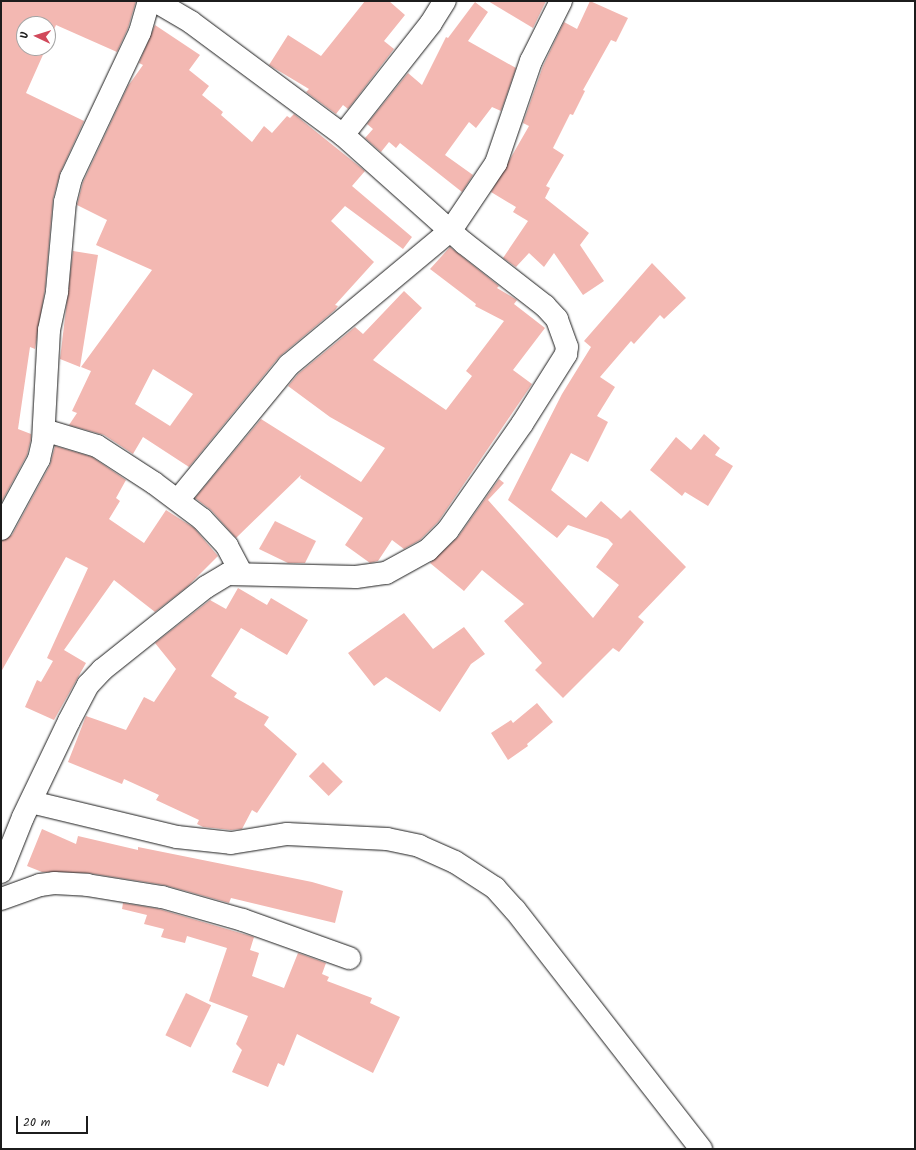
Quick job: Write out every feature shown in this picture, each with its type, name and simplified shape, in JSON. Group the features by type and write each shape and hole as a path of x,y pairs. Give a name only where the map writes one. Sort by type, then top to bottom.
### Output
{"street":[{"path":"1,529 39,458 44,430 49,330 57,291 65,202 70,178 140,32 149,1"},
{"path":"1,872 31,802 88,685 102,670 206,587 228,574 241,572 269,576 356,577 386,573 428,550 453,523 522,424 566,354 563,333 557,319 545,306 451,230 343,135 191,22 155,1"},
{"path":"343,135 431,23 445,1"},
{"path":"178,500 289,365 451,230 496,163 532,61 560,1"},
{"path":"44,430 97,446 178,500 202,519 227,546 241,572"},
{"path":"31,802 177,837 231,843 287,834 387,839 419,846 455,862 495,888 514,910 701,1149"},
{"path":"1,899 40,885 54,883 87,885 162,897 243,920 349,958"}],"building":[{"path":"1,1 136,1 128,28 117,52 56,25 56,16 16,16 16,56 42,56 26,93 84,121 60,173 53,199 45,289 35,349 30,347 18,429 31,434 31,439 27,455 1,503"},
{"path":"365,1 389,1 405,15 384,41 394,49 348,109 343,105 336,114 306,92 309,89 269,65 288,35 321,56"},
{"path":"488,1 546,1 533,28"},
{"path":"590,1 628,18 616,42 611,40 583,90 585,91 573,115 570,114 553,148 564,155 546,186 550,188 545,198 589,233 580,245 604,281 583,295 554,253 544,267 529,253 516,267 503,258 528,221 513,212 516,207 491,192 529,126 523,123 543,66 564,22 577,29"},
{"path":"475,2 488,12 468,41 516,68 501,111 492,107 476,128 469,122 445,155 473,175 462,192 400,143 396,148 389,142 381,152 365,138 373,129 367,124 408,73 422,85 446,37 448,38"},
{"path":"155,25 200,55 189,70 209,86 202,95 223,112 221,115 252,142 264,126 272,133 287,116 290,118 294,114 365,171 352,186 412,237 403,249 345,206 331,221 374,262 335,305 338,306 335,310 279,357 189,467 143,437 133,454 104,435 69,425 77,413 72,411 91,371 81,367 152,270 96,245 107,220 77,205 83,182 128,86 143,65 139,63","holes":["153,369 193,394 170,426 135,404"]},
{"path":"450,247 499,286 497,288 517,300 514,304 545,328 513,370 532,384 438,522 420,540 404,549 392,540 378,561 370,563 345,545 363,518 300,478 301,475 236,538 211,510 195,498 261,419 361,482 385,448 330,417 288,386 298,374 355,327 363,334 404,291 422,308 373,360 446,410 472,376 466,371 504,321 475,306 476,304 430,269"},
{"path":"73,251 98,255 80,367 60,359"},
{"path":"652,263 686,298 664,319 660,315 634,344 631,341 600,377 615,387 597,416 608,422 588,462 571,453 551,490 586,518 601,501 621,519 630,510 686,567 638,617 644,622 619,652 613,648 563,698 535,670 542,663 504,621 524,604 482,570 464,591 430,563 458,537 499,479 504,483 488,500 593,618 619,585 596,567 613,544 608,539 568,525 557,538 508,500 562,394 591,347 584,341"},
{"path":"704,434 720,448 715,455 733,466 708,506 685,492 682,496 650,470 676,437 691,450"},
{"path":"55,446 92,457 126,480 116,498 120,501 109,519 144,543 166,510 194,528 218,556 188,586 155,612 114,580 64,650 86,663 54,720 25,707 37,680 41,682 53,661 47,658 88,568 66,557 1,672 1,541 12,535 50,465"},
{"path":"275,521 316,541 305,563 288,563 259,549"},
{"path":"238,588 267,605 271,598 308,620 287,655 241,628 211,676 237,693 234,697 269,717 264,725 297,754 257,813 252,810 242,829 231,830 203,827 197,824 199,820 156,800 159,795 124,779 122,784 68,762 86,716 126,730 144,697 154,702 176,669 155,643 210,600 226,609"},
{"path":"404,613 433,649 464,627 485,654 471,664 440,712 386,677 374,686 348,653"},
{"path":"537,703 553,722 527,744 528,746 508,760 491,733 511,720 513,723"},
{"path":"323,762 343,782 329,796 309,776"},
{"path":"42,829 76,844 78,836 138,850 138,847 312,882 343,891 335,923 231,898 229,903 164,885 88,873 42,872 27,866"},
{"path":"123,903 159,909 254,937 250,950 259,953 252,976 284,988 298,953 326,963 322,974 329,977 327,981 372,998 370,1003 400,1017 373,1073 297,1034 284,1066 278,1063 268,1087 232,1072 242,1050 236,1044 248,1016 209,1001 227,948 187,936 185,943 161,937 164,929 144,924 147,915 122,909"},
{"path":"186,993 211,1005 191,1048 165,1035"}]}
